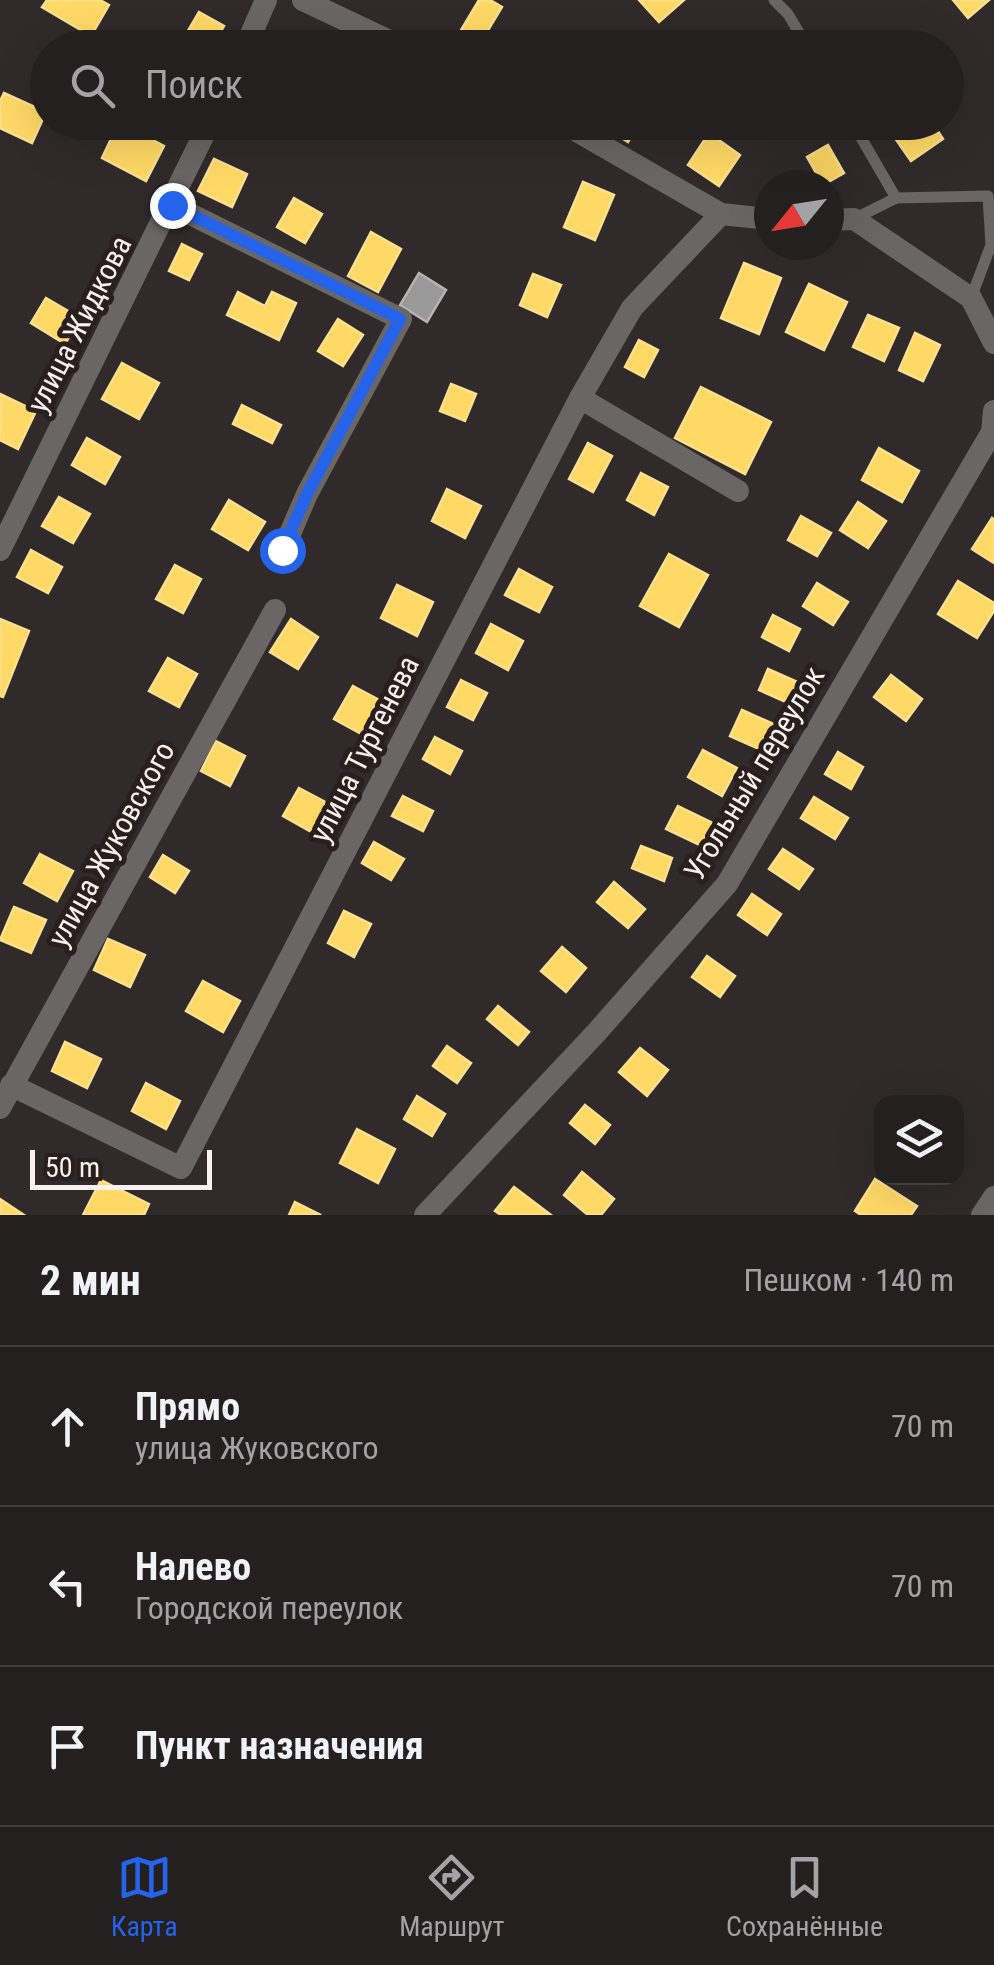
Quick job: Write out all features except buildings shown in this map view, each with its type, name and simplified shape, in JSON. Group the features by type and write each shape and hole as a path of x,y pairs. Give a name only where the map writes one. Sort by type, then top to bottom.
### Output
{"street":[{"path":"252,30 266,0"},
{"path":"303,0 366,30"},
{"name":"улица Жидкова","path":"0,550 202,140"},
{"path":"592,140 721,214 754,217"},
{"path":"172,205 400,319 307,494 282,550"},
{"name":"улица Тургенева","path":"11,1086 181,1168 580,398 632,308 721,214"},
{"path":"844,219 854,219 970,298 994,343"},
{"path":"580,398 738,490"},
{"name":"Угольный переулок","path":"425,1215 596,1033 727,884 992,432 994,411"},
{"name":"улица Жуковского","path":"0,1108 275,610"},
{"path":"982,1215 994,1197"}],"lane":[{"path":"774,0 797,30"},
{"path":"788,14 796,0"},
{"path":"862,140 896,198"},
{"path":"854,219 896,198 988,196 991,245 970,298"}],"route":[{"path":"172,205 400,319 307,494 282,550"}]}
